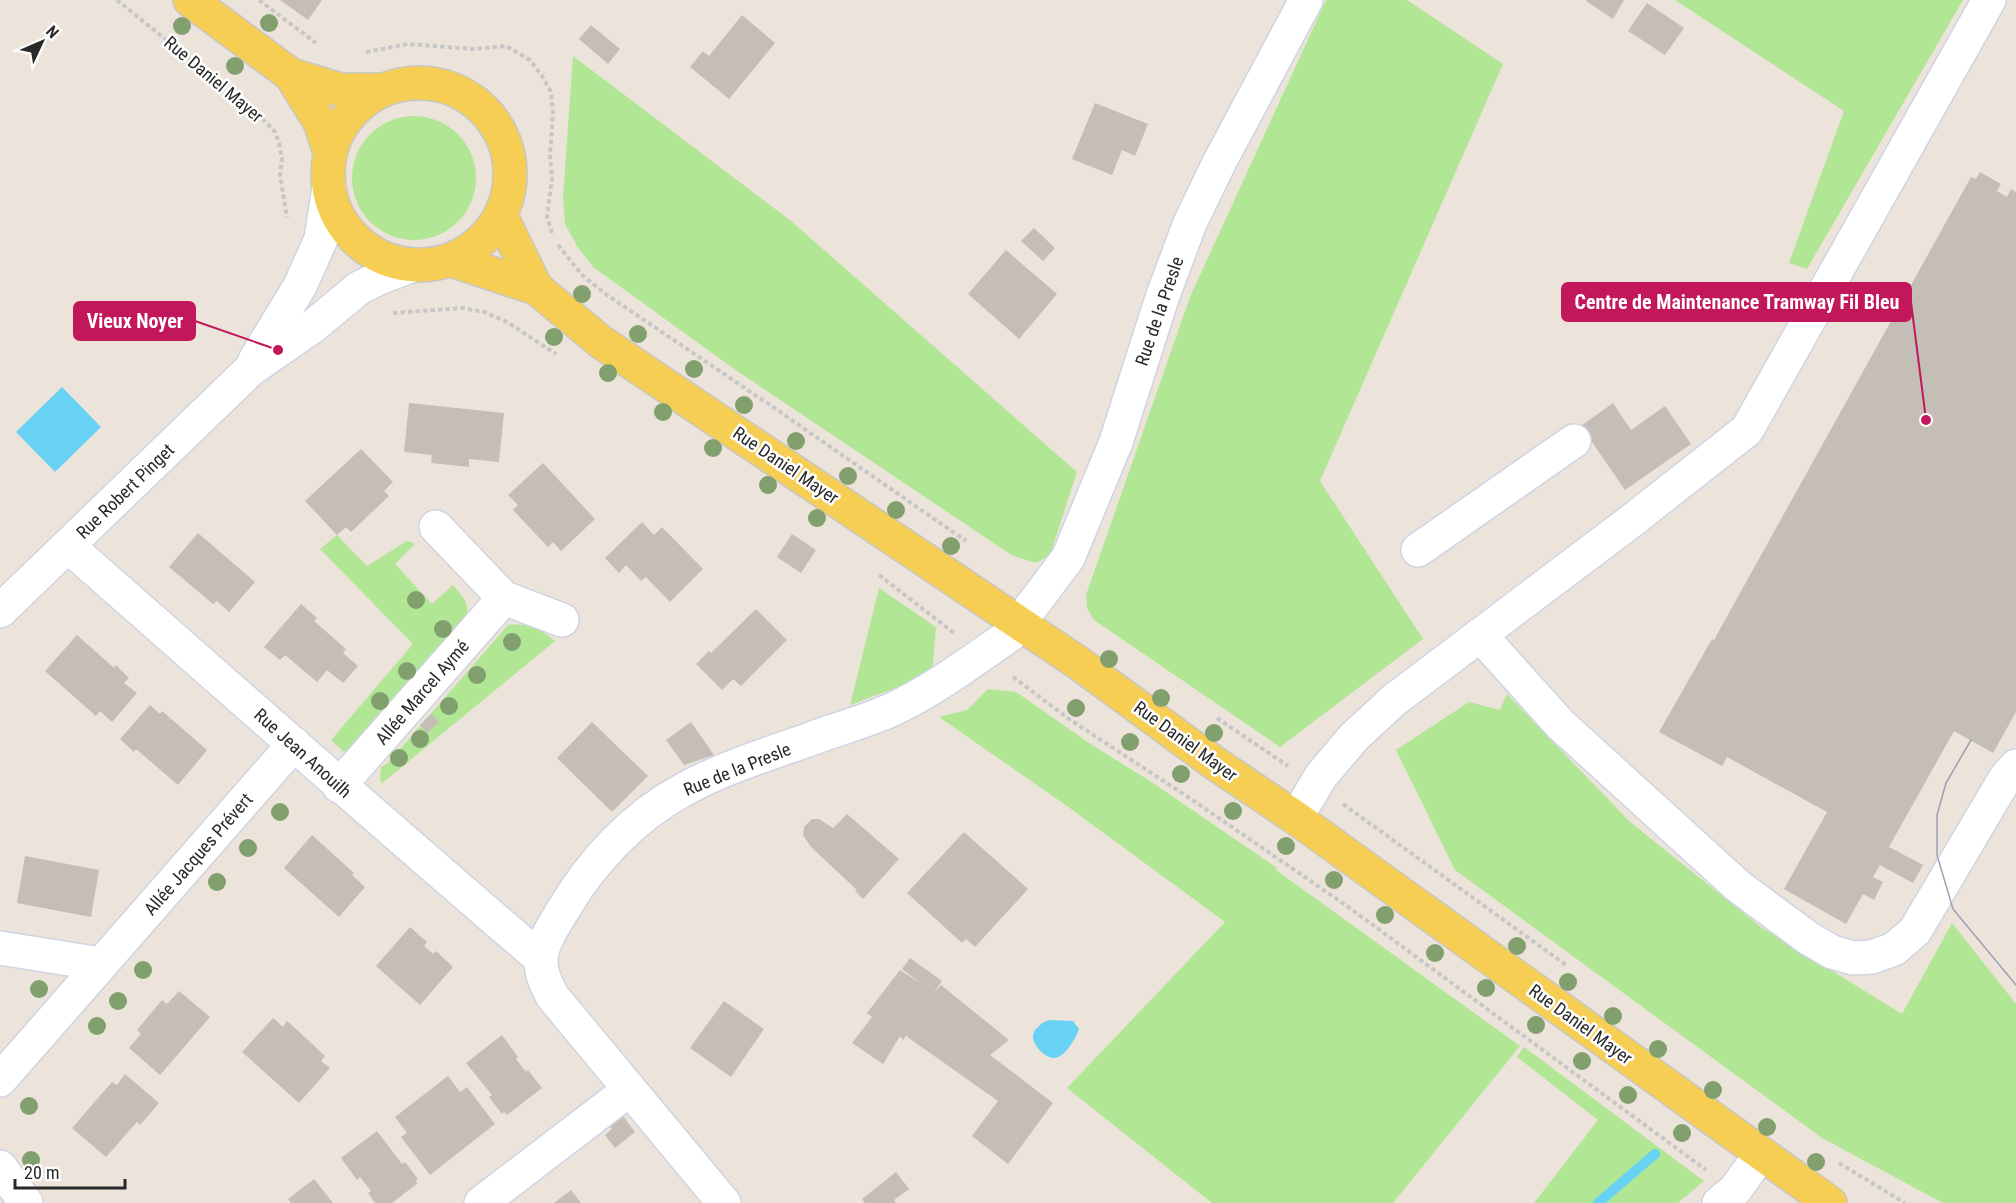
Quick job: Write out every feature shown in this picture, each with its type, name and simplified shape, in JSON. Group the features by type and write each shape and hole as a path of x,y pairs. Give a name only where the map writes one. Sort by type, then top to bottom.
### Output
{"main road":[{"path":"190,0 291,75 341,90 379,90 411,82 437,84 461,92 482,107 500,131 510,159 510,188 501,216 483,240 468,252 432,265 413,265 393,261 374,253 357,241 334,208 329,188 330,152 352,109 379,90"},
{"path":"291,75 320,122 330,152"},
{"name":"Rue Daniel Mayer","path":"501,216 536,288"},
{"name":"Rue Daniel Mayer","path":"451,260 536,288 601,342 836,499 1015,629 1080,664 1213,762 1296,818 1830,1203"}],"street":[{"name":"Rue de la Presle","path":"540,958 550,932 586,874 605,852 654,809 683,790 716,774 890,710 928,691 1015,629 1068,558 1116,442 1162,298 1190,223 1220,161 1306,0"},
{"path":"1296,818 1315,784 1354,737 1394,700 1630,522 1747,430 1989,0"},
{"name":"Rue Robert Pinget","path":"250,370 300,286 321,239 329,188"},
{"name":"Rue Robert Pinget","path":"0,611 250,370 312,327 359,288 413,265"},
{"path":"1419,550 1574,441"},
{"path":"436,527 504,598 562,620"},
{"name":"Rue Jean Anouilh","path":"68,546 339,786 540,958"},
{"name":"Allée Marcel Aymé","path":"339,786 504,598"},
{"path":"1479,636 1560,724 1738,886 1808,938 1832,952 1853,958 1872,957 1894,949 1915,931 2006,777 2016,766"},
{"name":"Allée Jacques Prévert","path":"0,1080 294,744"},
{"path":"0,948 101,964"},
{"path":"540,958 540,969 554,997 724,1203"},
{"path":"481,1203 629,1090"},
{"path":"1727,1196 1761,1154"},
{"path":"0,1167 26,1203"}],"path":[{"name":"Rue Daniel Mayer","path":"117,0 259,115 275,132 282,158 280,176 288,222"},
{"path":"260,0 316,44"},
{"path":"356,55 408,44 473,50 506,46 530,60 551,92 552,178 547,217 555,242 582,275 607,295 974,547"},
{"path":"383,315 462,308 484,312 507,322"},
{"path":"1011,675 1069,719 1347,906 1727,1196"}],"green space":[{"path":"1326,0 1407,0 1503,64 1320,481 1423,639 1280,747 1094,620 1087,608 1086,595 1190,297"},
{"path":"1675,0 1963,0 1807,269 1789,263 1844,111"},
{"path":"573,56 791,221 1077,472 1050,555 1036,563 1013,556 737,371 593,267 577,246 565,224 563,197"},
{"path":"414,116 438,121 449,126 458,134 466,143 471,154 476,178 471,202 466,213 458,222 449,230 438,235 414,240 390,235 379,230 370,222 362,213 357,202 352,178 357,154 362,143 370,134 379,126 390,121"},
{"path":"337,535 367,566 407,541 415,544 395,564 432,604 453,585 465,600 467,609 466,619 349,750 344,752 331,740 413,644 320,549"},
{"path":"879,588 936,627 932,674 850,705"},
{"path":"508,625 533,627 555,641 381,784 381,767 388,763"},
{"path":"988,689 1016,692 1092,745 1150,781 1277,868 1276,870 1520,1046 1393,1203 1212,1203 1067,1088 1225,922 1067,806 939,717 967,710"},
{"path":"1507,694 1630,822 1761,927 1902,1014 1952,923 2016,1004 2016,1203 1943,1203 1822,1138 1455,870 1396,750 1469,702 1500,710"},
{"path":"1524,1047 1704,1181 1678,1203 1534,1203 1598,1120 1517,1057"}],"water":[{"path":"62,387 101,427 55,472 16,432"},
{"path":"1049,1020 1073,1021 1079,1029 1066,1051 1055,1058 1044,1054 1033,1040 1036,1028"}],"building":[{"path":"280,0 322,0 308,20"},
{"path":"1587,0 1624,0 1613,19"},
{"path":"1647,3 1684,28 1665,55 1628,31"},
{"path":"742,15 775,43 729,99 690,67 703,51 709,56"},
{"path":"591,25 620,49 608,64 579,39"},
{"path":"1095,103 1148,124 1135,156 1122,150 1112,175 1072,159"},
{"path":"1980,172 2001,184 1997,191 2007,197 2011,189 2016,192 2016,712 1993,753 1954,731 1889,847 1923,865 1913,883 1880,865 1873,877 1883,882 1874,900 1863,894 1846,924 1784,889 1827,812 1727,757 1722,766 1659,732 1712,639 1714,640 1971,177 1976,179"},
{"path":"1034,228 1055,248 1043,261 1021,241"},
{"path":"1006,250 1057,294 1019,339 968,294"},
{"path":"409,403 504,413 499,462 469,459 469,467 431,463 432,455 404,452"},
{"path":"1613,403 1631,430 1665,406 1691,444 1625,490 1581,426"},
{"path":"361,449 393,482 384,491 389,496 351,532 346,527 337,535 305,501"},
{"path":"543,463 595,519 561,551 553,542 548,547 513,510 518,505 508,495"},
{"path":"642,522 654,535 662,527 703,569 670,602 646,577 641,581 626,565 619,573 605,558"},
{"path":"198,533 255,582 229,612 217,601 213,604 169,567"},
{"path":"792,534 816,550 801,573 777,557"},
{"path":"301,604 317,618 314,621 346,649 343,653 358,666 343,683 327,670 317,682 285,655 280,660 264,647"},
{"path":"756,609 787,640 741,686 733,679 722,690 696,664 709,651 711,653"},
{"path":"77,635 114,668 116,665 129,678 124,683 137,693 112,722 100,711 96,716 45,671"},
{"path":"150,705 160,714 162,711 207,750 178,785 136,749 134,752 120,739"},
{"path":"431,714 439,722 427,733 420,725"},
{"path":"592,722 648,776 612,812 557,758"},
{"path":"691,722 714,755 684,765 666,740"},
{"path":"847,814 899,859 863,899 855,891 857,890 811,847 803,835 804,827 812,819 819,819 833,828"},
{"path":"964,832 1028,889 975,947 966,939 962,943 907,893"},
{"path":"312,835 354,873 352,875 365,887 339,917 284,868"},
{"path":"25,856 99,870 91,917 17,903"},
{"path":"410,927 427,942 424,946 433,954 436,951 453,967 420,1005 376,966"},
{"path":"910,958 942,981 933,994 941,985 1009,1040 990,1055 1053,1103 1008,1164 972,1136 998,1101 906,1036 903,1040 900,1036 883,1064 852,1043 872,1017 867,1013 900,970 922,984 902,969"},
{"path":"179,991 210,1017 160,1075 129,1048 141,1034 137,1030 162,1000 167,1004"},
{"path":"724,1001 764,1029 731,1077 690,1048"},
{"path":"273,1018 283,1027 287,1021 295,1028 325,1056 321,1061 330,1068 299,1103 242,1052"},
{"path":"502,1035 518,1057 516,1059 542,1088 507,1115 504,1112 502,1114 489,1097 492,1095 466,1063"},
{"path":"125,1074 159,1103 140,1125 137,1122 106,1157 72,1128 112,1082 117,1085"},
{"path":"448,1076 460,1092 467,1087 495,1124 430,1175 401,1137 407,1133 395,1117"},
{"path":"620,1112 635,1132 615,1148 605,1135 612,1129 606,1122"},
{"path":"377,1131 402,1164 405,1162 418,1179 415,1181 418,1183 392,1203 375,1203 368,1193 371,1191 360,1177 357,1180 341,1158"},
{"path":"896,1172 909,1189 894,1200 896,1203 865,1203 862,1199"},
{"path":"314,1179 333,1203 291,1203 288,1199"},
{"path":"571,1190 581,1203 554,1203"}],"waterway":[{"path":"1598,1203 1655,1154"}],"tram line":[{"path":"1971,740 1946,783 1937,815 1937,855 1953,909 2016,985"}],"place":[{"name":"Vieux Noyer","path":"278,350"},
{"name":"Centre de Maintenance Tramway Fil Bleu","path":"1926,420"}]}
